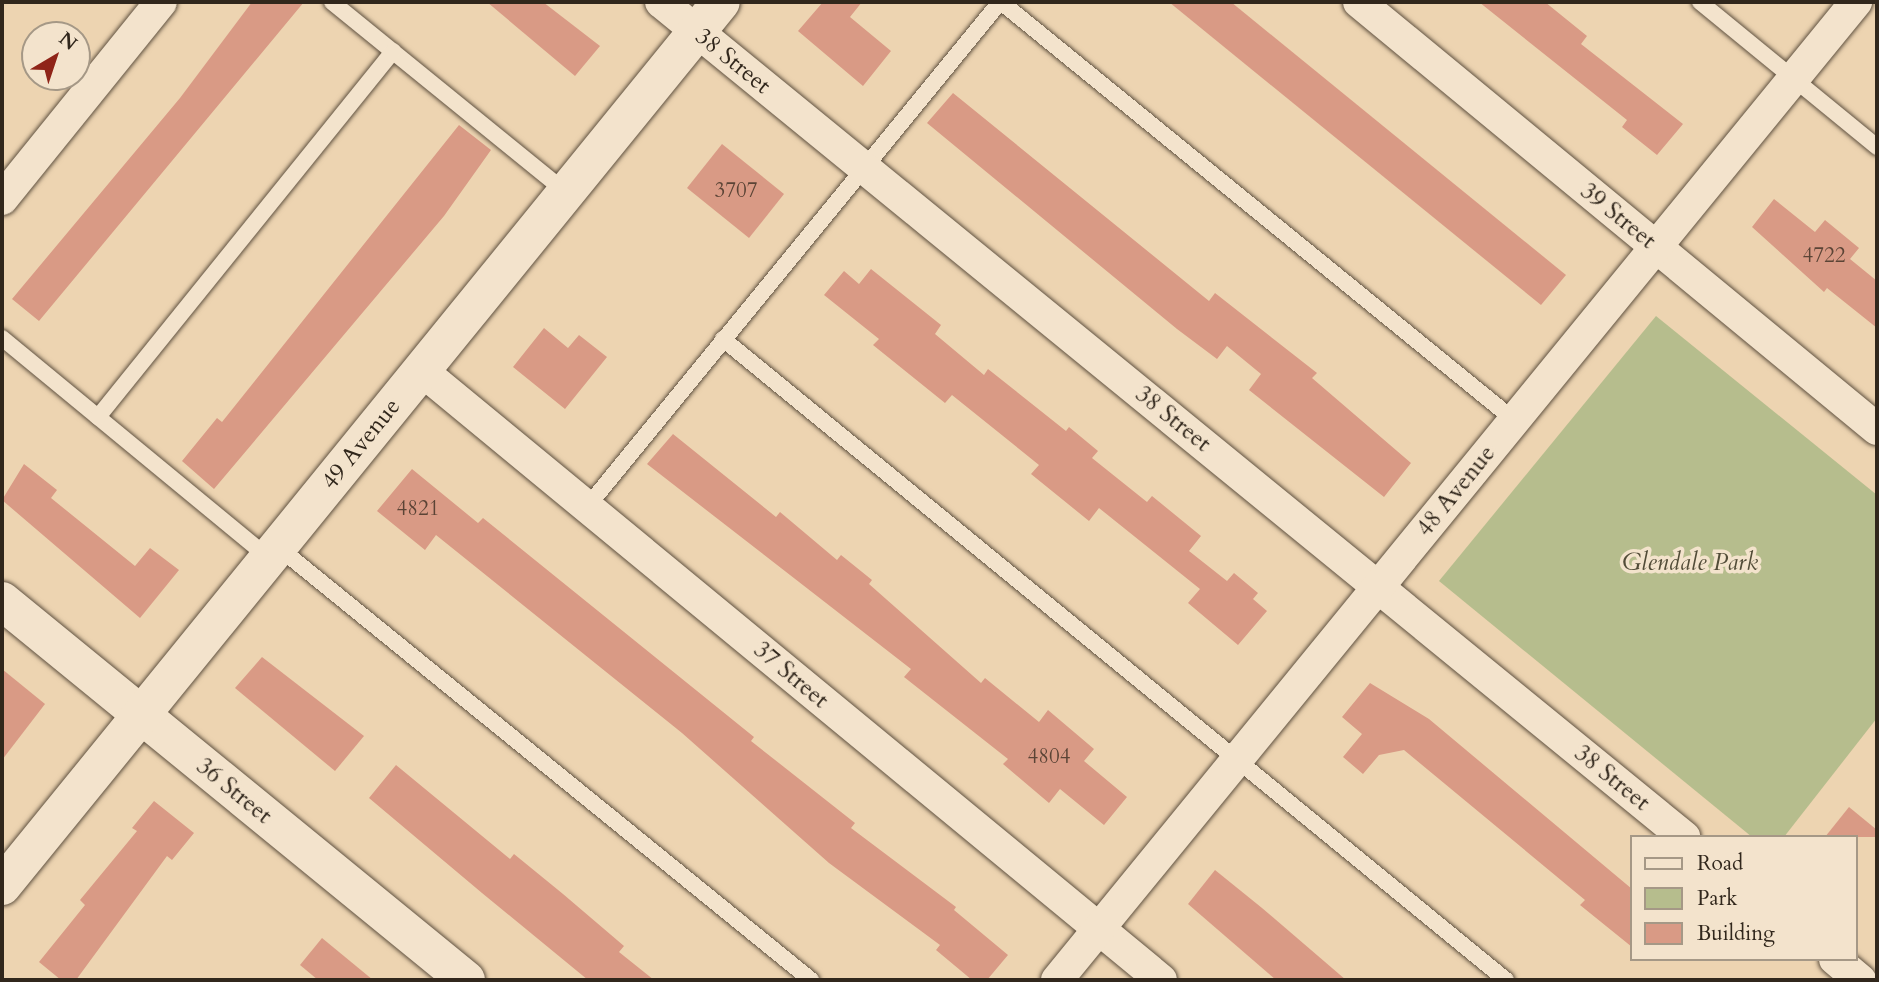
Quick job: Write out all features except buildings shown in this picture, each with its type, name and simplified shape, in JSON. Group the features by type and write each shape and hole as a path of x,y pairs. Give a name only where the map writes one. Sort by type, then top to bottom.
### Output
{"street":[{"path":"2,199 160,2"},
{"name":"38 Street","path":"661,2 1682,835"},
{"name":"49 Avenue","path":"2,886 721,2"},
{"name":"39 Street","path":"1359,2 1877,429"},
{"name":"48 Avenue","path":"1057,980 1856,2"},
{"name":"37 Street","path":"421,370 1161,980"},
{"name":"36 Street","path":"2,601 455,977"},
{"path":"1837,961 1860,980"}],"lane":[{"path":"332,2 566,192"},
{"path":"587,506 1001,2 1514,420"},
{"path":"1700,2 1877,147"},
{"path":"98,417 393,51"},
{"path":"2,338 98,417 273,552 811,980"},
{"path":"723,339 1506,980"}],"green space":[{"name":"Glendale Park","path":"1656,316 1877,495 1877,718 1786,835 1750,835 1439,581"}]}
